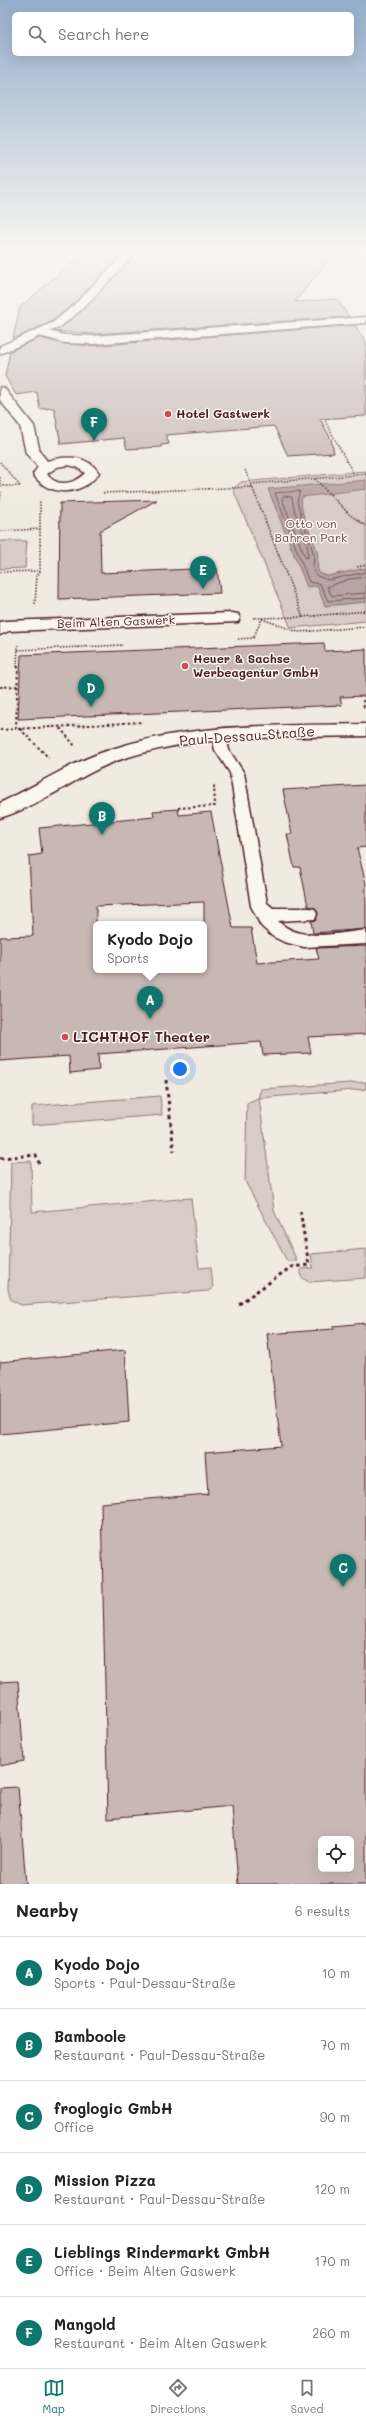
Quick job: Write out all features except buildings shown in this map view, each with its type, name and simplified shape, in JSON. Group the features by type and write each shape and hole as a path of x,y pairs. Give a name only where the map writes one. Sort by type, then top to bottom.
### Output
{"street":[{"path":"0,350 31,337"},
{"path":"55,337 66,340 129,337"},
{"path":"104,337 114,338"},
{"path":"0,391 27,426 33,453 44,474"},
{"name":"Beim Alten Gaswerk","path":"0,630 5,626 232,618"},
{"name":"Paul-Dessau-Straße","path":"0,811 89,764 121,752 183,739 366,730"}],"lane":[{"path":"220,736 222,750 237,773 259,906 265,920 275,931 286,937 301,941 366,937"},
{"path":"259,906 269,915 309,914"}],"path":[{"path":"325,421 354,475"},
{"path":"0,462 21,486"},
{"path":"245,470 303,616"},
{"path":"16,729 18,650 21,632 34,626 37,576 40,571 40,495 44,474"},
{"path":"250,484 366,474"},
{"path":"0,477 0,486"},
{"path":"315,479 335,497 349,514 366,526"},
{"path":"103,493 252,487"},
{"path":"0,502 1,492"},
{"path":"0,532 41,529"},
{"path":"357,567 366,565"},
{"path":"0,572 40,571"},
{"path":"232,618 262,619 366,611"},
{"path":"259,624 262,619"},
{"path":"262,619 298,632 366,627"},
{"path":"0,687 18,686"},
{"path":"356,708 364,708 363,700"},
{"path":"0,730 60,728 147,722"},
{"path":"60,728 78,751"},
{"path":"20,729 50,759"},
{"path":"178,808 215,806 214,783"},
{"path":"166,1080 174,1152"},
{"path":"0,1158 36,1155 40,1163"},
{"path":"239,1304 291,1267 309,1265 300,1210"}],"green space":[{"name":"Otto von Bahren Park","path":"366,471 366,621 291,628 233,489 241,482"},
{"path":"0,541 27,541 25,568 0,569"},
{"path":"366,1082 366,1089 259,1098 274,1211 297,1261 287,1261 245,1181 247,1103 258,1098 261,1089"},
{"path":"160,1096 162,1115 32,1125 32,1106"},
{"path":"31,1161 32,1212 191,1198 199,1268 211,1267 213,1288 208,1291 21,1305 11,1300 8,1290 11,1162"},
{"path":"366,1249 366,1278 309,1282 301,1277 301,1269 313,1268 311,1254"}],"water":[{"path":"366,480 366,489 302,497 301,503 304,517 317,551 319,573 327,576 366,568 366,602 325,606 317,586 307,587 268,489"}],"place":[{"name":"Hotel Gastwerk","path":"168,414"},
{"name":"Mangold","path":"94,441"},
{"name":"Lieblings Rindermarkt GmbH","path":"203,589"},
{"name":"Heuer & Sachse Werbeagentur GmbH","path":"185,666"},
{"name":"Mission Pizza","path":"91,707"},
{"name":"Bamboole","path":"102,835"},
{"name":"Kyodo Dojo","path":"150,1019"},
{"name":"LICHTHOF Theater","path":"65,1037"},
{"name":"froglogic GmbH","path":"343,1587"}]}
